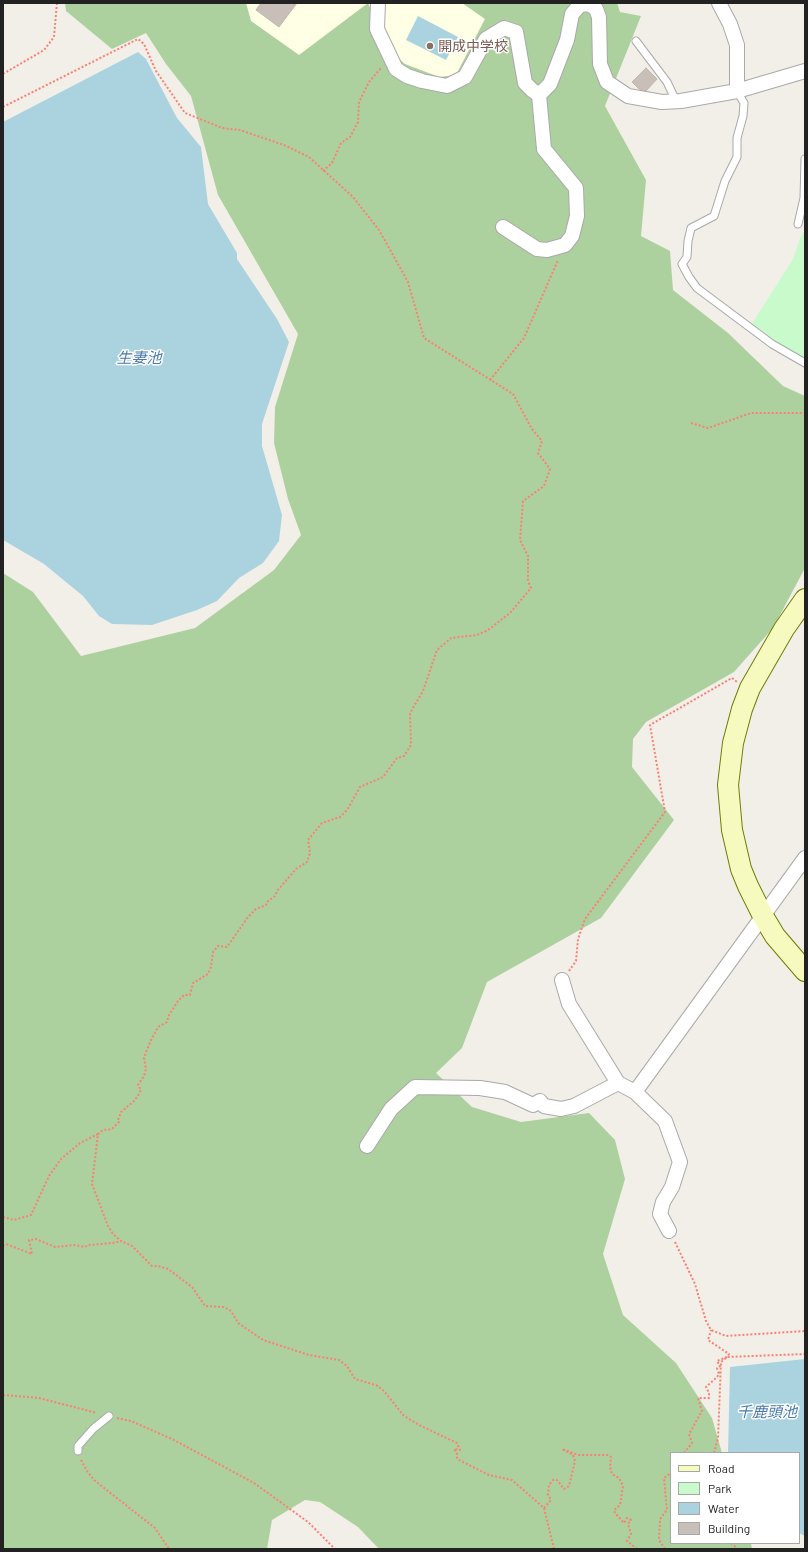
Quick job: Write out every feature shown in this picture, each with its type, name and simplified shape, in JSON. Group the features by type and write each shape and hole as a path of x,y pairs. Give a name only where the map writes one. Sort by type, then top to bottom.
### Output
{"street":[{"path":"378,3 377,29 396,69 407,76 422,81 447,86 465,77 486,39 504,28 516,32 525,83 539,94"},
{"path":"719,3 730,24 737,45 738,91"},
{"path":"539,94 550,84 567,40 572,14 580,5 589,4 596,9 599,17 600,64 607,82 628,96 662,102 676,101 738,91 805,71"},
{"path":"503,227 537,249 547,250 565,245 572,236 577,216 576,188 544,148 539,94"},
{"path":"805,599 784,629 750,688 737,726 729,764 728,800 736,851 748,886 775,936 805,970"},
{"path":"635,1092 805,858"},
{"path":"562,980 569,1004 618,1083 635,1092 665,1121 673,1138 680,1162 672,1187 663,1202 660,1214 669,1231"},
{"path":"367,1146 391,1109 416,1087 480,1088 505,1092 533,1105 536,1098 544,1106 561,1109 574,1106 618,1083"}],"lane":[{"path":"636,41 667,82 676,101"},
{"path":"738,91 744,103 743,116 737,138 736,157 725,181 714,216 691,228 687,257 682,264 689,278 698,288 772,344 805,363"},
{"path":"798,224 804,198 805,159"},
{"path":"78,1451 78,1446 92,1429 109,1416"}],"path":[{"path":"3,74 44,50 54,37 57,3"},
{"path":"3,107 138,39 144,44 156,71 185,113 222,128 240,130 309,157 353,197 379,230 408,282 424,338 514,394 532,429 542,441 538,453 550,469 544,486 523,501 520,540 528,556 528,581 532,588 510,613 488,630 477,635 451,638 437,650 423,691 410,713 411,745 404,756 397,758 383,777 360,787 347,810 340,816 322,823 308,840 310,853 307,862 296,869 266,905 256,909 248,917 227,947 218,946 213,952 212,967 208,974 193,983 190,995 184,996 178,1001 169,1015 167,1022 158,1027 144,1058 146,1069 144,1076 138,1085 141,1090 134,1101 121,1112 118,1120 119,1122 112,1129 103,1130 80,1143 60,1159 49,1176 31,1215 14,1220 3,1217"},
{"path":"323,171 332,163 341,143 350,137 358,122 359,102 369,82 390,58"},
{"path":"490,380 524,338 565,245"},
{"path":"691,423 708,428 752,413 805,413"},
{"path":"562,980 576,960 578,939 585,918 665,812 650,725 732,678 742,686"},
{"path":"98,1134 92,1184 108,1226 121,1241 132,1246 152,1266 158,1266 168,1270 192,1287 205,1306 224,1307 232,1311 238,1323 263,1340 309,1355 339,1360 347,1366 355,1379 376,1385 384,1391 404,1416 457,1443 460,1450 454,1448 457,1454 457,1459 489,1475 512,1480 544,1508 554,1549"},
{"path":"669,1231 688,1265 706,1321 711,1330 726,1336 805,1331"},
{"path":"3,1246 6,1244 32,1254 29,1240 36,1239 55,1247 75,1245 85,1247 88,1245 121,1241"},
{"path":"711,1330 708,1340 729,1354 727,1357"},
{"path":"685,1452 692,1443 689,1434 702,1411 698,1398 709,1398 709,1393 706,1387 719,1374 717,1368 720,1366 717,1361 727,1357 805,1354"},
{"path":"714,1452 718,1438 721,1362 727,1357"},
{"path":"3,1395 40,1398 131,1421 174,1440 254,1483 308,1522 335,1549"},
{"path":"544,1508 551,1500 548,1495 549,1485 553,1480 557,1480 564,1489 569,1486 575,1461 573,1455 562,1448 578,1455 608,1454 611,1458 610,1467 612,1474 619,1478 623,1486 620,1505 614,1510 624,1523 627,1518 631,1520 628,1524 631,1534 627,1541 637,1549"},
{"path":"78,1451 87,1471 94,1480 155,1528 169,1549"},
{"path":"665,1549 659,1540 660,1519 667,1510 664,1478 670,1474"}],"shaded area":[{"name":"開成中学校","path":"246,3 462,3 485,18 456,75 439,77 405,64 394,55 299,55 251,21"}],"green space":[{"path":"65,3 246,3 251,21 299,55 368,3 382,36 394,55 405,64 439,77 456,75 485,19 462,3 617,3 620,12 641,16 605,106 646,180 641,236 670,251 673,290 728,333 783,386 805,396 805,568 773,628 734,672 646,722 633,739 632,767 674,820 601,918 487,982 462,1048 436,1073 472,1107 521,1122 589,1113 615,1140 625,1179 603,1254 623,1315 676,1363 712,1418 722,1452 670,1452 670,1544 751,1544 752,1549 379,1549 358,1527 320,1502 305,1500 272,1520 267,1549 3,1549 3,573 33,592 81,656 195,628 274,570 301,535 288,499 274,443 275,407 298,334 218,195 191,96 166,64 146,33 112,49 66,11"},
{"path":"805,231 805,363 748,330 793,259 801,236"}],"water":[{"path":"418,16 458,37 446,60 406,40"},
{"name":"生妻池","path":"138,52 146,59 177,118 201,147 208,204 237,253 237,259 277,319 289,342 262,424 262,446 282,515 279,541 263,563 239,578 217,601 197,610 152,625 112,624 99,616 83,596 44,564 3,540 3,122"},
{"name":"千鹿頭池","path":"805,1359 805,1536 800,1534 800,1452 728,1452 730,1367"}],"building":[{"path":"261,3 297,3 279,27 256,10"},
{"path":"646,68 657,79 646,91 639,89 632,82"}],"place":[{"name":"開成中学校","path":"430,46"}]}
